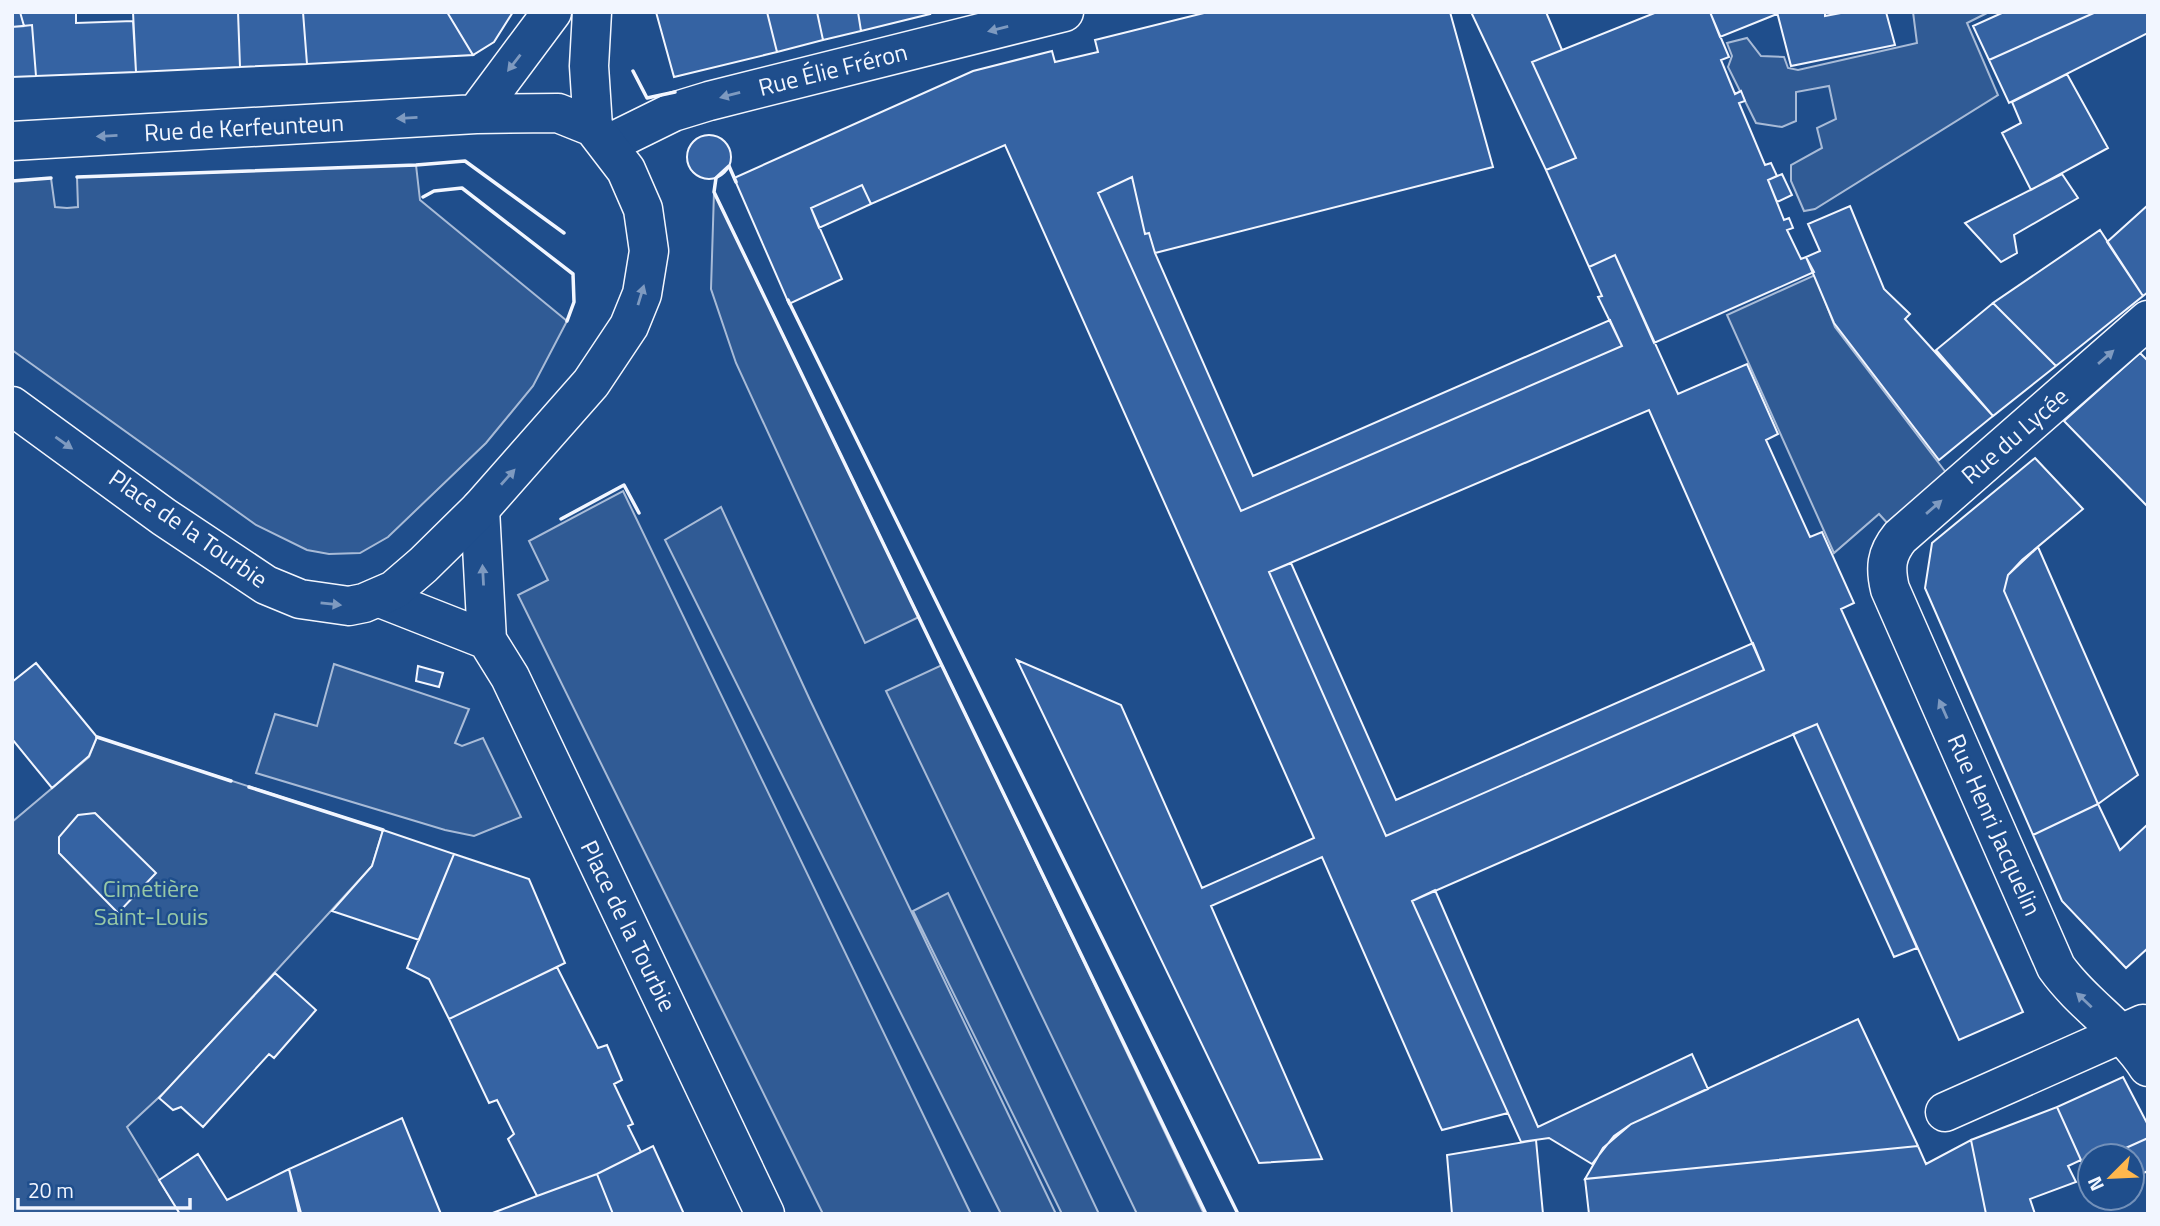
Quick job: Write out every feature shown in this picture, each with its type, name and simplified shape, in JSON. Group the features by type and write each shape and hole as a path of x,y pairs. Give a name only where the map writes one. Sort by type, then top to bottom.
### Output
{"street":[{"path":"475,114 552,12"},
{"path":"592,12 589,66 600,136"},
{"name":"Rue Élie Fréron","path":"600,136 709,101 1064,12"},
{"path":"475,114 558,113 600,136"},
{"name":"Rue de Kerfeunteun","path":"12,141 475,114"},
{"name":"Place de la Tourbie","path":"12,406 164,517 266,585 300,600 330,605 349,606 380,598 423,565 480,509 609,360 629,326 642,293 649,251 647,226 638,193 626,170 600,136"},
{"name":"Rue du Lycée","path":"1888,556 1900,537 2148,320"},
{"name":"Place de la Tourbie","path":"480,509 487,640 510,677 765,1214"},
{"name":"Rue Henri Jacquelin","path":"1888,556 1886,573 1890,589 2056,967 2089,1005 2135,1027 2148,1067"},
{"path":"380,598 487,640"},
{"path":"1945,1112 2135,1027"}],"shaded area":[{"path":"1913,12 1989,12 1967,23 1998,95 1815,209 1804,211 1791,181 1791,165 1822,148 1817,128 1836,119 1829,86 1796,92 1796,121 1782,127 1756,123 1728,67 1732,56 1727,43 1747,38 1761,56 1784,57 1788,68 1798,70 1917,43"},
{"path":"416,165 420,200 567,321 533,386 486,443 388,537 360,553 329,554 307,550 256,525 12,350 12,181 51,178 55,207 67,208 78,207 77,177"},
{"path":"714,192 919,617 865,643 736,363 711,289"},
{"path":"1815,275 1835,327 1957,487 1900,537 1879,514 1834,553 1727,315"},
{"path":"623,491 971,1214 823,1214 518,595 548,580 529,541"},
{"path":"721,507 810,700 1056,1214 1001,1214 665,540"},
{"path":"334,664 469,709 455,743 462,746 483,738 521,817 474,836 445,830 256,773 275,714 317,726"},
{"path":"942,665 1204,1214 1137,1214 886,691"},
{"name":"Cimetière Saint-Louis","path":"97,737 383,830 372,866 170,1087 127,1127 180,1214 12,1214 12,822 89,757"},
{"path":"948,893 1099,1214 1062,1214 913,911"}],"building":[{"path":"12,12 20,12 24,26 12,27"},
{"path":"20,12 76,12 76,23 133,21 136,72 36,76 32,25 24,26"},
{"path":"133,12 238,12 240,67 136,72"},
{"path":"238,12 303,12 307,64 240,67"},
{"path":"303,12 447,12 473,55 307,64"},
{"path":"447,12 513,12 494,42 473,55"},
{"path":"656,12 767,12 777,52 674,77"},
{"path":"767,12 817,12 823,40 777,52"},
{"path":"817,12 858,12 861,31 823,40"},
{"path":"858,12 929,12 930,14 861,31"},
{"path":"1208,12 1450,12 1493,167 1155,253 1149,233 1145,234 1132,177 1098,193 1241,511 1622,346 1598,297 1602,296 1589,267 1615,255 1678,394 1747,364 1778,434 1766,440 1810,537 1822,532 1854,603 1841,609 2023,1012 1959,1040 1817,724 1412,901 1508,1113 1442,1130 1322,857 1211,906 1322,1159 1259,1163 1017,660 1121,705 1202,888 1314,838 1005,145 871,204 862,185 811,208 842,279 789,304 734,178 973,71 1052,51 1055,62 1098,52 1095,40","holes":["1649,410 1764,670 1386,836 1269,572"]},
{"path":"1471,12 1546,12 1562,50 1532,62 1576,158 1546,170"},
{"path":"1657,12 1710,12 1729,57 1721,60 1735,94 1741,91 1745,101 1739,103 1765,165 1771,163 1777,176 1768,180 1784,220 1789,218 1793,228 1787,230 1801,259 1806,257 1814,272 1654,343 1615,255 1589,267 1546,170 1576,158 1532,62"},
{"path":"1710,12 1777,12 1777,14 1720,37"},
{"path":"1777,12 1825,12 1825,16 1846,12 1886,12 1895,45 1791,66"},
{"path":"2004,12 2096,12 1989,60 1973,26"},
{"path":"2096,12 2148,12 2148,33 2009,103 1989,60"},
{"path":"32,25 36,76 12,77 12,27"},
{"path":"2067,74 2108,148 2031,190 2002,133 2021,123 2012,102"},
{"path":"709,135 725,141 731,157 725,173 709,179 693,173 687,157 693,141"},
{"path":"1782,174 1792,195 1777,202 1768,180"},
{"path":"2062,174 2078,198 2014,235 2017,253 2001,262 1965,223"},
{"path":"1132,177 1145,234 1149,233 1155,253 1253,476 1610,320 1622,346 1241,511 1098,193"},
{"path":"862,185 871,204 819,228 811,208"},
{"path":"2148,205 2148,292 2143,296 2107,242"},
{"path":"1850,206 1884,289 1910,314 1905,319 1993,416 1939,460 1834,323 1806,257 1820,251 1808,224"},
{"path":"2100,230 2143,296 2056,366 1993,303"},
{"path":"1993,303 2056,366 1993,416 1936,350"},
{"path":"2140,353 2148,361 2148,507 2064,421"},
{"path":"2035,458 2083,509 2022,560 2008,575 2004,591 2098,804 2033,835 1925,588 1932,543"},
{"path":"2038,547 2138,775 2098,804 2004,591 2008,575"},
{"path":"1291,563 1396,800 1753,643 1764,670 1386,836 1269,572"},
{"path":"36,663 97,737 89,756 52,788 12,739 12,682"},
{"path":"418,666 443,673 439,687 416,681"},
{"path":"1817,724 1917,948 1894,957 1793,734"},
{"path":"2098,804 2120,850 2148,824 2148,948 2126,968 2062,901 2033,835"},
{"path":"95,813 156,873 118,913 59,853 59,837 78,815"},
{"path":"383,830 454,854 419,940 332,911 372,866"},
{"path":"454,854 529,879 565,963 449,1019 429,979 407,968"},
{"path":"1435,890 1538,1127 1692,1054 1708,1089 1631,1124 1614,1136 1592,1164 1549,1138 1521,1142 1412,901"},
{"path":"557,967 598,1048 607,1045 622,1080 614,1084 633,1124 628,1126 641,1152 597,1174 537,1196 508,1139 514,1134 497,1100 489,1103 449,1019"},
{"path":"275,973 316,1010 274,1058 269,1054 203,1127 181,1107 173,1110 159,1098"},
{"path":"1858,1019 1918,1146 1585,1179 1603,1148 1631,1124"},
{"path":"2123,1077 2148,1125 2148,1138 2139,1142 2076,1142 2076,1149 2057,1107"},
{"path":"2057,1107 2076,1149 2076,1162 2068,1166 2076,1182 2030,1199 2035,1214 1986,1214 1971,1140"},
{"path":"402,1118 441,1214 299,1214 289,1169"},
{"path":"2148,1138 2146,1172 2146,1142 2139,1142"},
{"path":"1536,1140 1543,1214 1452,1214 1447,1155"},
{"path":"1971,1140 1986,1214 1589,1214 1585,1179 1918,1146 1926,1164"},
{"path":"653,1146 684,1214 613,1214 597,1174"},
{"path":"198,1154 227,1200 289,1169 301,1213 180,1214 159,1180"},
{"path":"597,1174 613,1214 490,1214 537,1196"}],"wall":[{"path":"633,71 647,98 675,92"},
{"path":"77,177 465,161 564,233"},
{"path":"736,182 729,166 716,178 714,192 1206,1214"},
{"path":"12,181 51,178"},
{"path":"423,197 434,191 462,188 573,274 574,302 567,321"},
{"path":"788,300 1238,1214"},
{"path":"561,519 624,485 639,513"},
{"path":"97,737 231,781"},
{"path":"249,787 383,830"}]}
